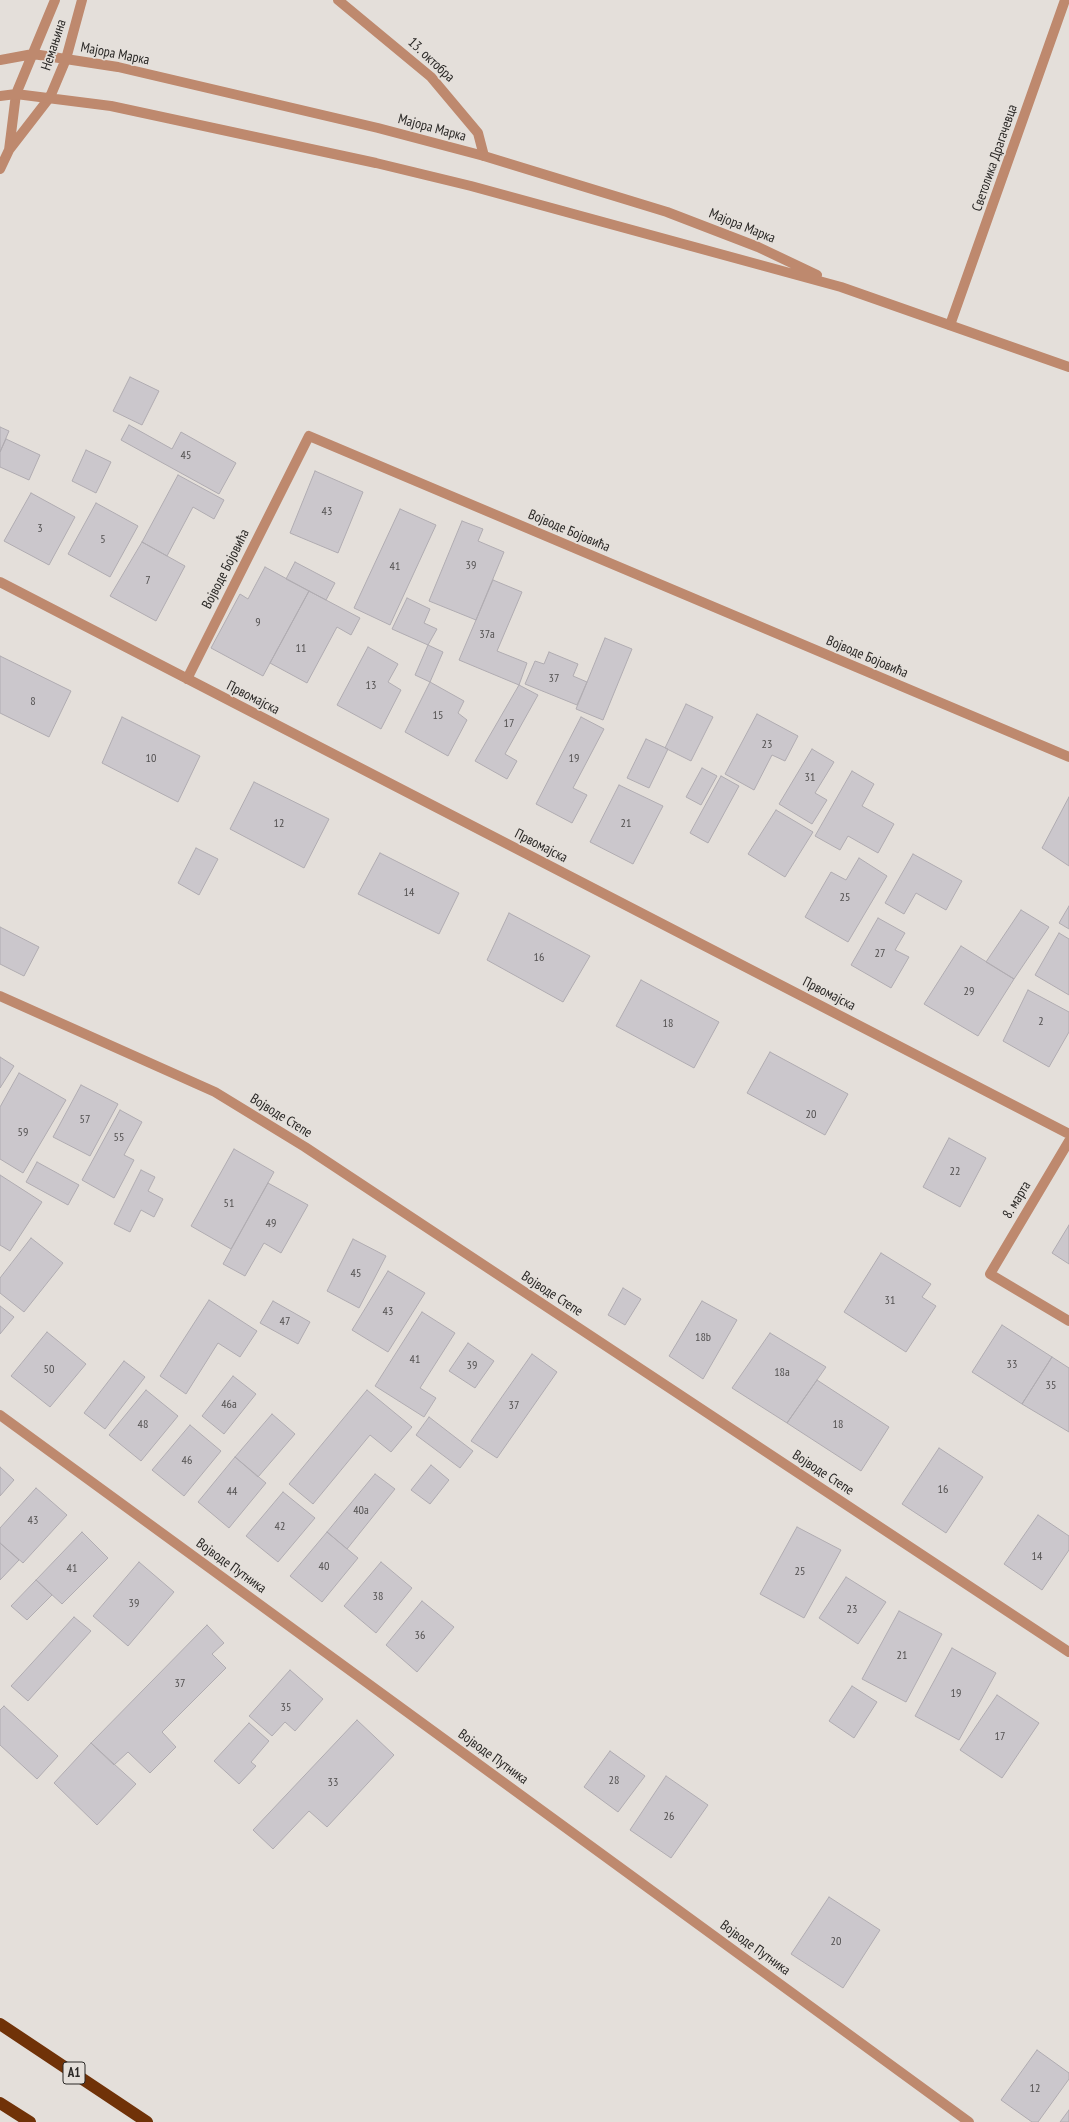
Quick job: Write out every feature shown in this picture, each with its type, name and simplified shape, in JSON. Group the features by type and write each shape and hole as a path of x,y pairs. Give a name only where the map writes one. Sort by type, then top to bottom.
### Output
{"highway":[{"name":"A1","path":"0,2024 148,2122"},
{"path":"0,2103 30,2122"}],"street":[{"name":"Немањина","path":"9,150 16,94 55,0"},
{"name":"Немањина","path":"9,150 50,97 66,59 82,0"},
{"name":"13. октобра","path":"338,0 432,77 478,133 484,156"},
{"name":"Светолика Драгачевца","path":"950,325 1065,0"},
{"name":"Мајора Марка","path":"0,60 33,54 118,67 378,128 484,156 667,212 758,247 841,287"},
{"name":"Мајора Марка","path":"0,96 16,94 50,97 111,106 376,163 471,186 841,287 1069,367"},
{"path":"0,169 9,150"},
{"name":"Војводе Бојовића","path":"187,679 309,436 1069,757"},
{"name":"Првомајска","path":"0,582 1069,1134"},
{"name":"Војводе Степе","path":"0,996 215,1092 299,1144 1069,1652"},
{"name":"8. марта","path":"1069,1141 990,1274 1069,1322"},
{"name":"Војводе Путника","path":"0,1415 969,2122"}],"building":[{"path":"130,377 159,391 142,425 113,411"},
{"path":"129,425 172,449 181,432 236,463 219,494 121,440"},
{"path":"0,427 9,431 0,452"},
{"path":"6,439 40,455 29,480 0,467 0,452"},
{"path":"86,450 111,462 96,493 72,481"},
{"path":"315,471 363,492 338,553 290,533"},
{"path":"178,475 224,500 214,519 193,507 167,556 142,542"},
{"path":"31,493 75,517 49,565 4,541"},
{"path":"96,503 138,526 110,577 68,554"},
{"path":"400,509 436,525 390,625 354,608"},
{"path":"462,521 483,529 478,541 504,552 476,620 429,601"},
{"path":"142,542 185,566 156,621 110,596"},
{"path":"295,562 335,583 326,600 286,579"},
{"path":"265,567 309,591 263,676 211,648 240,594 248,599"},
{"path":"493,580 522,592 497,651 527,663 519,685 459,660"},
{"path":"309,591 360,618 351,635 337,627 307,683 270,663"},
{"path":"407,598 430,609 424,623 437,629 428,645 392,629"},
{"path":"605,638 632,649 603,720 576,709"},
{"path":"428,645 443,652 430,682 415,675"},
{"path":"368,647 398,664 388,682 401,690 381,729 337,705"},
{"path":"549,652 578,664 573,676 587,682 577,705 525,684 535,661 544,664"},
{"path":"0,656 71,691 49,737 0,713"},
{"path":"430,682 464,701 458,713 467,720 448,756 405,732"},
{"path":"519,685 538,695 505,754 517,761 507,779 475,761"},
{"path":"686,704 713,717 691,761 665,748"},
{"path":"757,714 798,736 785,761 772,755 754,790 725,774"},
{"path":"122,717 200,756 178,802 102,763"},
{"path":"581,717 604,729 573,788 587,795 572,823 536,804"},
{"path":"646,739 668,749 649,788 627,778"},
{"path":"812,749 834,762 815,793 827,800 812,824 779,804"},
{"path":"702,768 717,776 701,805 686,797"},
{"path":"852,771 874,784 862,806 894,824 878,853 848,836 840,850 815,836"},
{"path":"721,776 739,786 708,843 690,833"},
{"path":"254,782 329,819 304,868 230,829"},
{"path":"619,785 663,806 633,864 590,842"},
{"path":"1069,797 1069,866 1042,848"},
{"path":"776,810 813,832 785,877 748,854"},
{"path":"196,848 218,859 199,895 178,883"},
{"path":"380,853 459,893 439,934 358,894"},
{"path":"913,854 962,881 946,910 916,893 904,914 885,903"},
{"path":"859,858 887,876 848,942 805,917 831,872 846,880"},
{"path":"1069,906 1069,929 1059,923"},
{"path":"1021,910 1049,927 1014,979 986,962"},
{"path":"509,913 590,956 563,1002 487,960"},
{"path":"878,918 905,933 895,950 909,957 891,988 851,965"},
{"path":"0,927 39,947 24,976 0,964"},
{"path":"1059,933 1069,939 1069,995 1035,975"},
{"path":"961,946 1014,979 978,1036 924,1004"},
{"path":"641,980 719,1022 694,1068 616,1026"},
{"path":"1028,990 1069,1012 1069,1032 1049,1067 1003,1041"},
{"path":"770,1052 848,1094 825,1135 747,1093"},
{"path":"0,1057 14,1066 0,1088"},
{"path":"19,1073 66,1100 23,1173 0,1159 0,1107"},
{"path":"81,1085 118,1104 90,1156 53,1137"},
{"path":"120,1110 142,1122 124,1155 134,1160 114,1198 82,1180"},
{"path":"949,1138 986,1158 960,1207 923,1187"},
{"path":"234,1149 274,1172 231,1249 191,1226"},
{"path":"37,1162 79,1185 68,1205 26,1182"},
{"path":"141,1170 155,1177 148,1191 163,1199 154,1217 141,1210 130,1232 114,1224"},
{"path":"0,1175 42,1202 10,1251 0,1245"},
{"path":"268,1183 308,1205 281,1253 264,1243 245,1276 223,1264"},
{"path":"1069,1225 1069,1264 1052,1253"},
{"path":"31,1238 63,1263 24,1312 0,1293 0,1278"},
{"path":"353,1239 386,1256 359,1308 327,1291"},
{"path":"881,1253 931,1284 922,1297 936,1306 906,1352 844,1312"},
{"path":"388,1271 425,1293 388,1352 352,1330"},
{"path":"623,1288 641,1299 625,1325 608,1315"},
{"path":"209,1300 257,1331 240,1357 218,1343 186,1394 160,1376"},
{"path":"273,1301 310,1322 298,1344 260,1323"},
{"path":"702,1301 737,1320 703,1379 669,1356"},
{"path":"0,1306 14,1317 0,1334"},
{"path":"422,1312 455,1333 420,1388 436,1398 424,1417 375,1386"},
{"path":"1002,1325 1052,1357 1022,1404 972,1372"},
{"path":"47,1332 86,1364 50,1407 11,1376"},
{"path":"770,1333 826,1367 787,1423 732,1388"},
{"path":"468,1343 494,1361 475,1388 449,1371"},
{"path":"532,1354 557,1372 497,1458 471,1441"},
{"path":"1052,1357 1069,1368 1069,1432 1022,1404"},
{"path":"124,1361 145,1377 105,1429 84,1413"},
{"path":"233,1376 256,1394 224,1434 202,1416"},
{"path":"817,1380 889,1427 861,1471 787,1423"},
{"path":"146,1390 178,1416 141,1461 109,1435"},
{"path":"367,1390 412,1427 391,1452 370,1435 313,1504 289,1484"},
{"path":"272,1414 295,1434 258,1477 235,1457"},
{"path":"429,1417 473,1451 460,1468 416,1435"},
{"path":"190,1425 221,1451 184,1496 152,1470"},
{"path":"939,1448 983,1477 946,1533 902,1504"},
{"path":"235,1457 266,1483 229,1528 198,1502"},
{"path":"431,1465 449,1480 430,1504 411,1490"},
{"path":"0,1467 14,1480 0,1496"},
{"path":"375,1474 395,1489 347,1549 327,1532"},
{"path":"36,1488 67,1515 23,1563 0,1543 0,1528"},
{"path":"283,1492 315,1518 278,1562 246,1536"},
{"path":"1038,1515 1069,1536 1069,1550 1042,1590 1004,1564"},
{"path":"797,1527 841,1550 804,1618 760,1594"},
{"path":"82,1532 108,1558 62,1604 36,1580"},
{"path":"327,1532 358,1558 322,1602 290,1576"},
{"path":"0,1543 19,1560 0,1580"},
{"path":"139,1562 174,1592 128,1646 93,1616"},
{"path":"381,1562 412,1588 376,1633 344,1606"},
{"path":"846,1577 886,1602 858,1644 819,1618"},
{"path":"36,1580 52,1595 27,1620 11,1606"},
{"path":"422,1601 454,1627 417,1672 386,1645"},
{"path":"899,1611 942,1634 906,1702 862,1679"},
{"path":"74,1617 91,1631 28,1701 11,1686"},
{"path":"207,1625 224,1643 212,1654 226,1668 162,1732 176,1747 150,1773 128,1752 114,1765 91,1743"},
{"path":"952,1648 996,1673 959,1740 915,1716"},
{"path":"290,1670 323,1699 295,1731 285,1722 272,1736 249,1716"},
{"path":"852,1686 877,1702 854,1738 829,1721"},
{"path":"997,1695 1039,1723 1002,1778 960,1750"},
{"path":"4,1706 58,1756 37,1779 0,1745 0,1710"},
{"path":"357,1720 394,1755 327,1827 309,1811 273,1849 253,1830"},
{"path":"249,1723 269,1741 251,1762 256,1766 239,1784 214,1761"},
{"path":"91,1743 136,1784 97,1825 54,1783"},
{"path":"610,1751 645,1776 618,1812 584,1787"},
{"path":"666,1776 708,1805 671,1858 630,1830"},
{"path":"829,1897 880,1930 843,1988 791,1954"},
{"path":"1037,2050 1069,2073 1069,2079 1038,2122 1032,2122 1001,2100"},
{"path":"1069,2110 1069,2122 1060,2122"}]}
